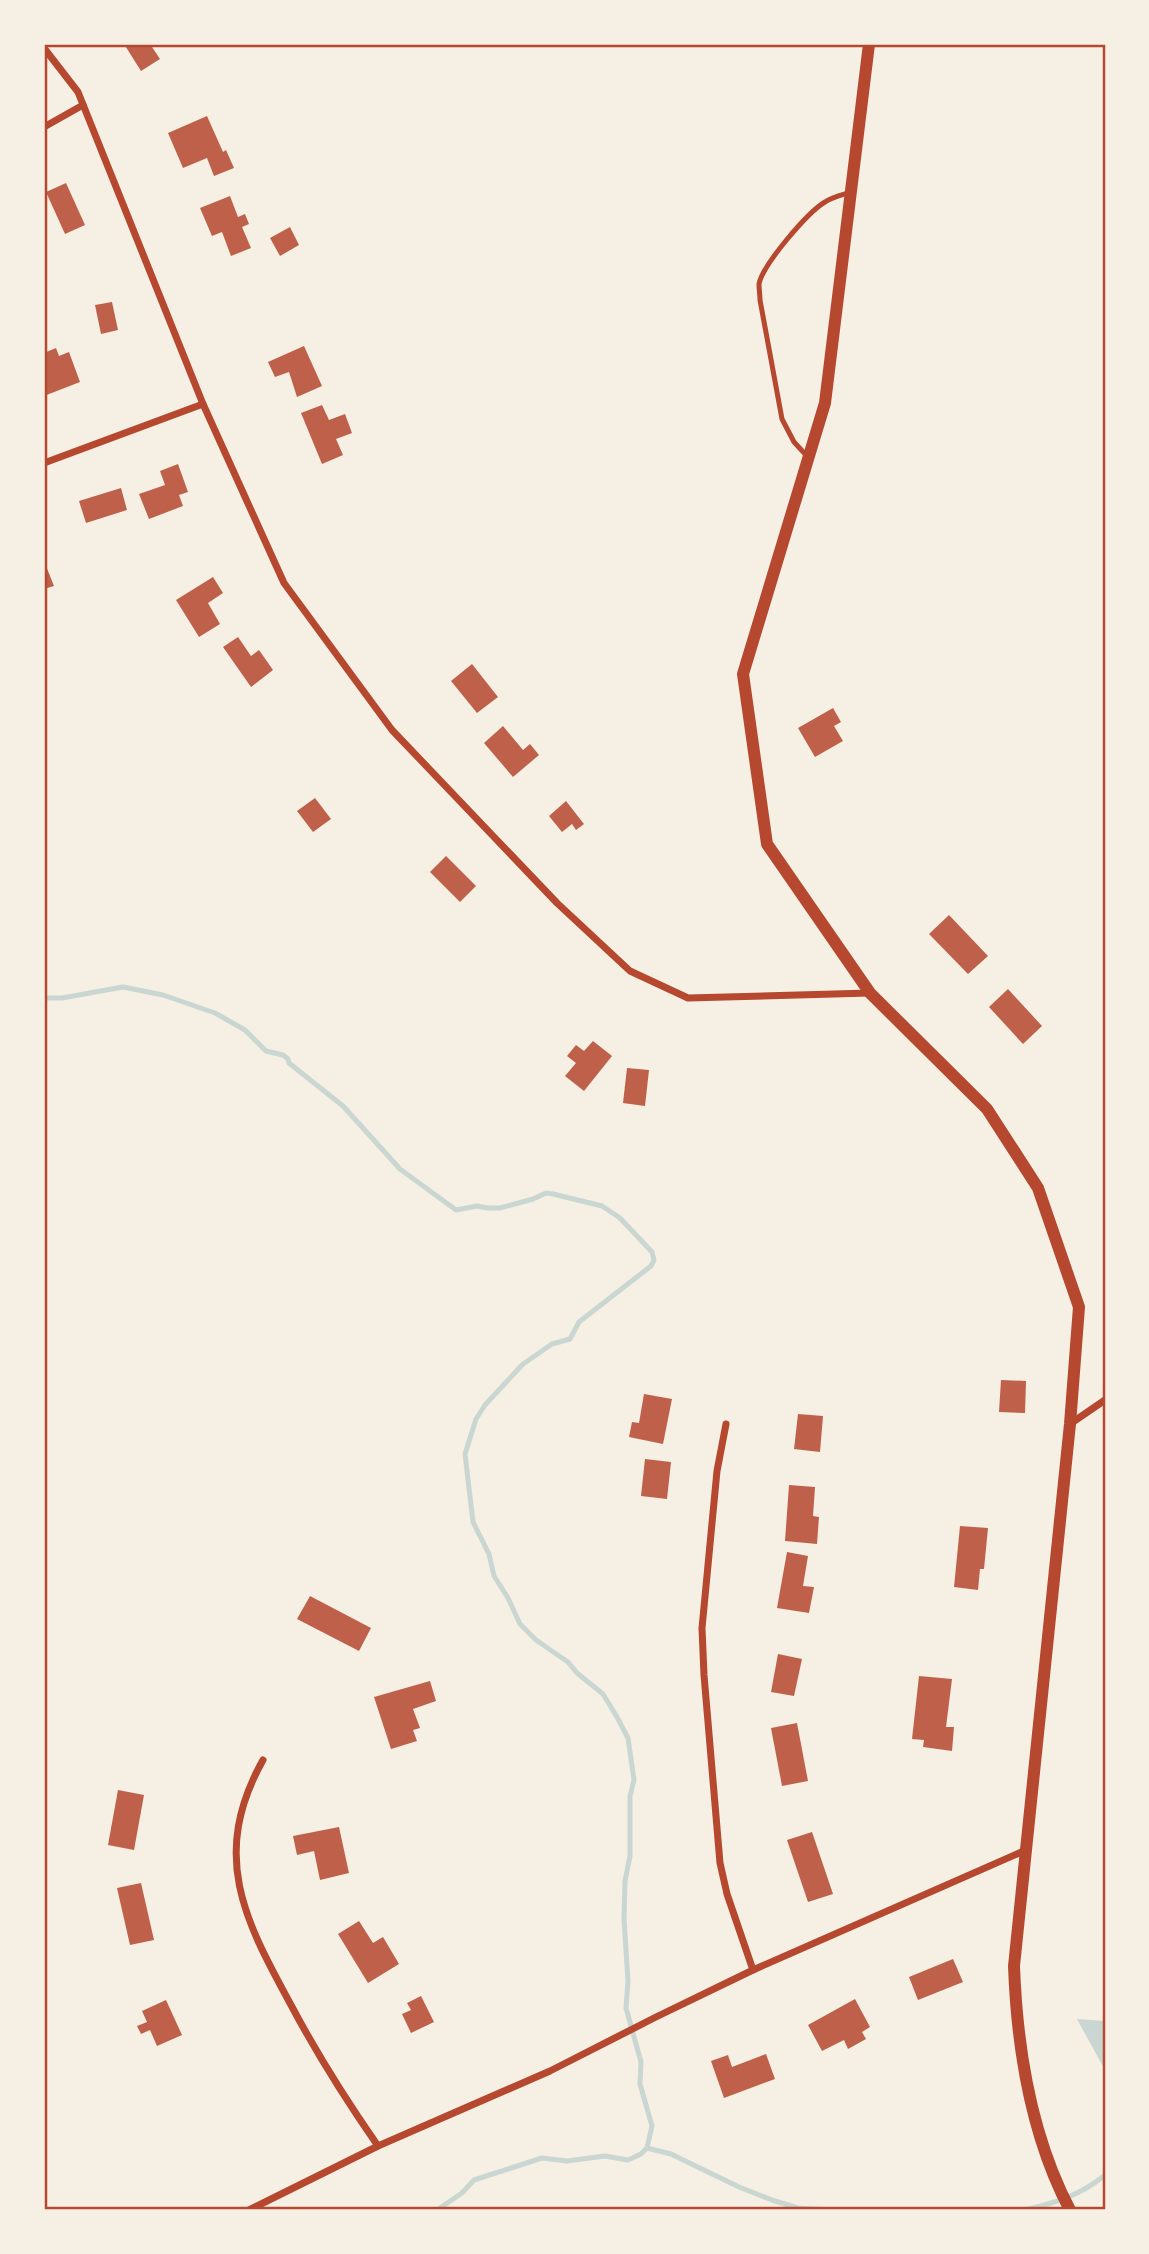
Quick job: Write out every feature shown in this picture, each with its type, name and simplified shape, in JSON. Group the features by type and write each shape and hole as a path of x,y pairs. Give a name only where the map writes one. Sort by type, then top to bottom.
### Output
{"street":[{"path":"869,44 825,403 743,674 767,844 870,993 986,1109 1038,1188 1079,1307 1070,1424 1014,1966 1016,2011 1034,2118 1061,2193 1070,2210"},
{"path":"44,48 78,92 203,404 284,583 392,730 557,903 630,971 688,998 870,993"},
{"path":"44,127 83,105"},
{"path":"44,463 203,404"},
{"path":"1070,1424 1105,1400"},
{"path":"726,1424 717,1471 702,1628 704,1675 720,1863 727,1894 753,1970"},
{"path":"263,1760 248,1786 237,1831 237,1878 244,1909 270,1967 315,2049 378,2146"},
{"path":"249,2210 378,2146 550,2071 753,1970 1027,1850"}],"lane":[{"path":"808,457 794,442 782,419 760,300 760,284 769,262 793,233 824,202 851,191"}],"shaded area":[{"path":"1077,2019 1105,2021 1105,2070"}],"building":[{"path":"124,44 150,44 160,59 141,71"},
{"path":"207,116 223,152 226,150 234,168 214,176 207,158 183,168 168,133"},
{"path":"66,183 85,225 65,234 46,192"},
{"path":"230,196 238,217 245,214 249,224 242,227 251,248 231,256 222,232 212,236 200,208"},
{"path":"290,227 299,245 280,256 270,238"},
{"path":"112,302 118,330 101,334 95,305"},
{"path":"304,346 322,386 297,397 289,372 275,377 268,362"},
{"path":"56,348 59,356 69,352 80,382 44,396 44,353"},
{"path":"322,405 329,420 345,414 352,433 336,439 343,455 322,464 301,413"},
{"path":"178,464 188,492 179,495 183,506 149,519 139,494 165,485 160,471"},
{"path":"121,488 127,510 86,523 79,501"},
{"path":"44,561 54,586 44,589"},
{"path":"213,577 223,593 208,603 220,624 199,637 176,600"},
{"path":"238,637 251,656 259,650 273,670 251,687 223,647"},
{"path":"472,664 498,697 477,713 451,681"},
{"path":"833,708 841,722 834,726 843,741 815,757 798,728"},
{"path":"503,726 523,750 530,744 539,755 513,777 484,743"},
{"path":"315,798 331,819 313,832 297,811"},
{"path":"566,801 584,824 576,830 572,824 562,832 549,816"},
{"path":"446,856 476,886 460,902 430,872"},
{"path":"949,915 988,956 968,974 929,934"},
{"path":"1008,989 1042,1026 1023,1044 989,1007"},
{"path":"593,1041 612,1056 584,1091 565,1076 576,1063 567,1056 576,1045 584,1051"},
{"path":"627,1068 649,1070 645,1106 623,1103"},
{"path":"1001,1380 1026,1381 1025,1413 999,1412"},
{"path":"644,1394 672,1399 663,1444 629,1437 632,1422 639,1423"},
{"path":"798,1414 823,1416 820,1452 794,1449"},
{"path":"645,1459 671,1462 667,1499 641,1496"},
{"path":"789,1485 815,1487 813,1516 819,1517 817,1544 785,1541"},
{"path":"960,1526 988,1528 984,1569 980,1569 978,1590 954,1587"},
{"path":"787,1552 808,1556 803,1586 814,1587 809,1613 777,1608"},
{"path":"310,1596 371,1628 359,1651 297,1619"},
{"path":"778,1654 802,1659 794,1696 771,1692"},
{"path":"919,1676 952,1679 946,1727 954,1727 952,1751 923,1747 924,1740 912,1739"},
{"path":"430,1681 436,1701 413,1709 420,1728 413,1730 417,1741 391,1749 374,1697"},
{"path":"797,1723 808,1781 782,1786 771,1728"},
{"path":"118,1790 144,1795 134,1850 108,1845"},
{"path":"339,1827 349,1873 320,1880 314,1851 297,1855 293,1836"},
{"path":"812,1832 833,1894 808,1902 787,1840"},
{"path":"141,1883 154,1940 130,1945 117,1888"},
{"path":"359,1921 373,1943 383,1937 399,1964 368,1983 338,1934"},
{"path":"953,1959 963,1982 918,2000 909,1977"},
{"path":"421,1996 434,2022 411,2033 402,2014 411,2010 407,2003"},
{"path":"855,1999 870,2027 862,2032 866,2039 848,2049 844,2040 822,2051 808,2025"},
{"path":"166,2000 182,2035 157,2046 150,2030 141,2034 137,2026 147,2022 142,2011"},
{"path":"766,2054 775,2079 724,2098 711,2061 728,2055 732,2067"}],"waterway":[{"path":"44,998 62,998 123,987 163,995 215,1013 245,1030 266,1051 288,1059 289,1063 343,1106 400,1169 456,1210 477,1206 500,1208 546,1193 553,1194 602,1206 620,1218 652,1252 654,1260 651,1266 579,1322 570,1339 552,1344 523,1364 485,1405 476,1419 465,1454 473,1522 489,1554 494,1576 520,1624 603,1694 628,1738 634,1780 630,1796 630,1856 625,1881 624,1919 628,1981 626,2008 641,2062 640,2084 652,2126 647,2148 628,2160 605,2156 567,2161 542,2158 474,2180 462,2193 437,2210"},
{"path":"647,2148 671,2154 772,2200 798,2208 828,2210"},
{"path":"1025,2210 1067,2197 1087,2188 1105,2175"}]}
